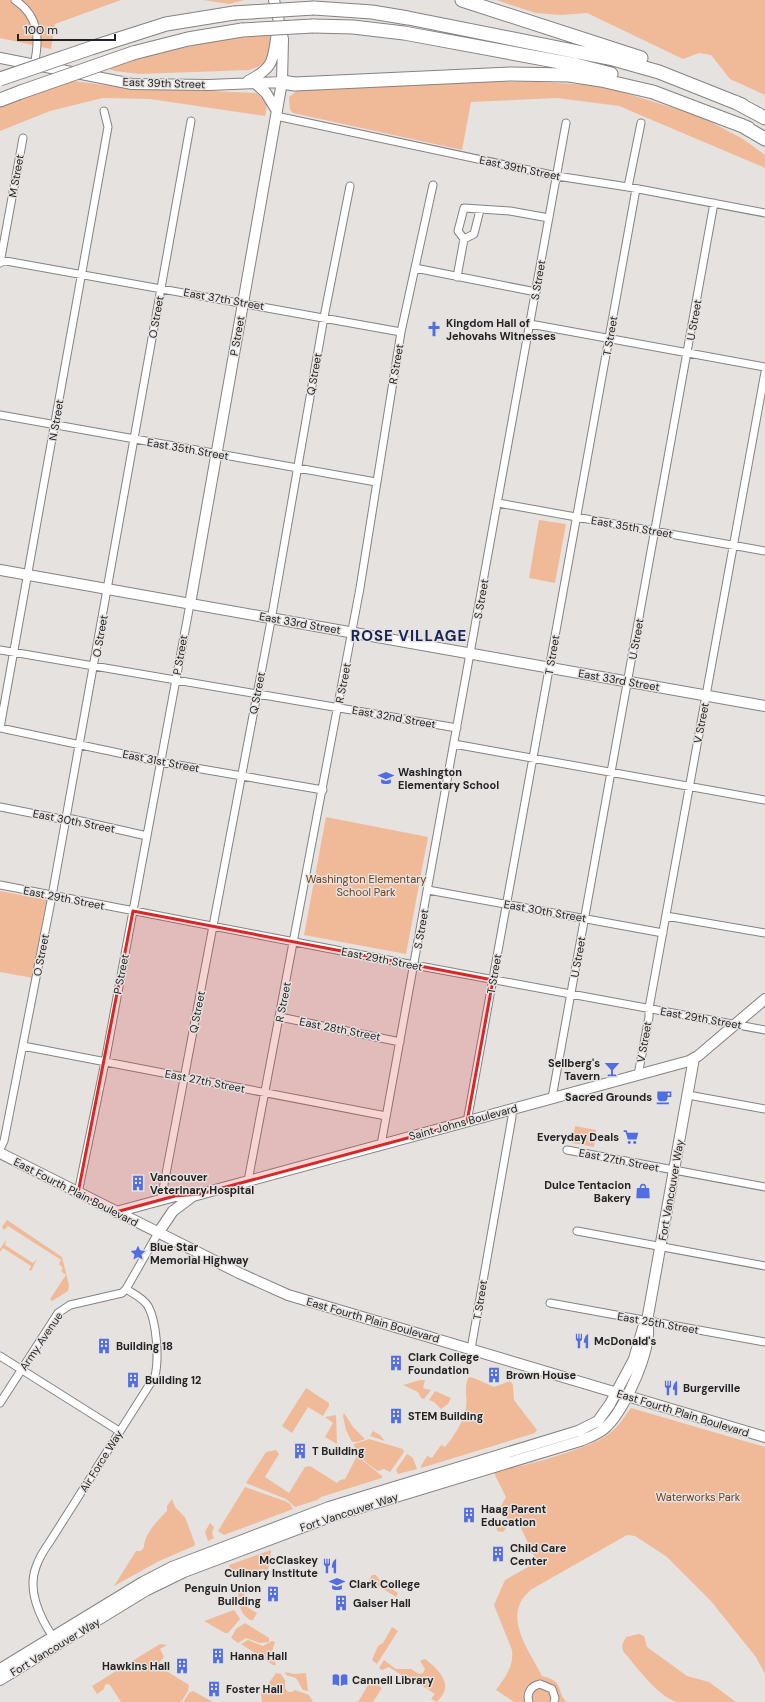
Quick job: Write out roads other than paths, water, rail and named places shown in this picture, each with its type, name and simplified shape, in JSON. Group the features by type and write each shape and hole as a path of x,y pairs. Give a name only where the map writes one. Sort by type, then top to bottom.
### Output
{"highway":[{"path":"462,0 647,60 686,76 765,118"},
{"path":"0,79 159,26 190,19 234,13 314,8 372,12 408,18 607,58 659,72 742,105"},
{"path":"0,100 133,54 188,39 242,30 313,26 353,27 404,33 598,70 673,93 748,128 765,139"},
{"path":"282,82 295,84 510,74 569,75 601,80 653,92 748,128"}],"street":[{"path":"15,0 22,5 32,18 35,26 38,47 34,65"},
{"name":"P Street","path":"78,1193 105,1062 161,762 277,114 282,82 284,50 280,20 274,0"},
{"path":"243,83 262,73 272,63 280,20"},
{"name":"East 39th Street","path":"0,58 132,84 209,85 282,82"},
{"path":"254,82 266,93 277,114"},
{"name":"N Street","path":"0,728 108,127 104,111"},
{"name":"East 39th Street","path":"277,114 557,176 628,187 765,213"},
{"name":"O Street","path":"0,1149 4,1141 52,896 191,122"},
{"path":"628,187 641,123"},
{"name":"S Street","path":"381,1145 566,124"},
{"name":"M Street","path":"0,261 23,138"},
{"name":"R Street","path":"248,1181 352,633 370,532 376,482 401,332 433,185"},
{"name":"Q Street","path":"160,1200 257,694 324,317 350,186"},
{"name":"T Street","path":"467,1122 636,189"},
{"name":"U Street","path":"552,1098 656,531 714,203"},
{"path":"457,277 464,239 458,231 461,211 464,208 480,210 510,210 549,218"},
{"path":"464,239 474,234 480,210"},
{"name":"East 37th Street","path":"0,261 243,302 401,332"},
{"path":"415,268 536,292"},
{"path":"530,324 765,367"},
{"name":"V Street","path":"638,1075 649,1016 648,1008 765,372"},
{"name":"East 35th Street","path":"0,415 376,482"},
{"name":"East 35th Street","path":"498,503 765,551"},
{"name":"East 33rd Street","path":"0,570 765,706"},
{"name":"East 32nd Street","path":"0,650 457,728"},
{"name":"East 31st Street","path":"0,728 161,762 323,790"},
{"path":"454,744 765,800"},
{"name":"East 30th Street","path":"0,807 66,820 72,819 147,836"},
{"name":"East 29th Street","path":"0,885 493,980 765,1030"},
{"name":"East 30th Street","path":"428,890 662,933"},
{"path":"666,916 765,933"},
{"name":"Saint Johns Boulevard","path":"158,1234 168,1217 177,1207 188,1199 200,1194 678,1064 694,1058 765,999"},
{"name":"East 28th Street","path":"280,1017 400,1042"},
{"name":"East 27th Street","path":"23,1046 386,1116"},
{"name":"Fort Vancouver Way","path":"0,1680 148,1590 184,1572 330,1517 591,1437 607,1427 622,1394 643,1328 648,1322 694,1058"},
{"path":"688,1095 765,1109"},
{"name":"T Street","path":"471,1349 512,1117 512,1109"},
{"name":"East 27th Street","path":"567,1150 765,1186"},
{"name":"East Fourth Plain Boulevard","path":"0,1153 158,1234 238,1273 288,1295 765,1437"},
{"path":"116,1212 175,1196 200,1194"},
{"path":"577,1231 765,1266"},
{"path":"126,1289 158,1234"},
{"name":"Army Avenue","path":"0,1403 54,1318 61,1310 70,1305 116,1295 126,1289"},
{"name":"Air Force Way","path":"53,1637 44,1624 36,1603 34,1588 36,1568 154,1376 157,1365 152,1316 147,1306 140,1298 126,1289"},
{"name":"East 25th Street","path":"550,1303 648,1322 765,1342"},
{"path":"0,1356 119,1431"},
{"name":"Fort Vancouver Way","path":"0,1669 143,1582 187,1561 329,1507 586,1428 602,1416 622,1394"},
{"path":"529,1702 530,1691 532,1688 540,1684 549,1686 552,1689 554,1702"}],"place":[{"name":"Kingdom Hall of Jehovahs Witnesses","path":"434,329"},
{"name":"Washington Elementary School","path":"386,778"},
{"name":"Sellberg's Tavern","path":"612,1069"},
{"name":"Sacred Grounds","path":"664,1097"},
{"name":"Everyday Deals","path":"631,1137"},
{"name":"Vancouver Veterinary Hospital","path":"138,1183"},
{"name":"Dulce Tentacion Bakery","path":"643,1191"},
{"name":"Blue Star Memorial Highway","path":"138,1253"},
{"name":"McDonald's","path":"582,1341"},
{"name":"Building 18","path":"104,1346"},
{"name":"Clark College Foundation","path":"396,1363"},
{"name":"Brown House","path":"494,1375"},
{"name":"Building 12","path":"133,1380"},
{"name":"Burgerville","path":"671,1388"},
{"name":"STEM Building","path":"396,1416"},
{"name":"T Building","path":"300,1451"},
{"name":"Haag Parent Education","path":"469,1515"},
{"name":"Child Care Center","path":"498,1554"},
{"name":"McClaskey Culinary Institute","path":"330,1566"},
{"name":"Clark College","path":"337,1584"},
{"name":"Penguin Union Building","path":"273,1594"},
{"name":"Gaiser Hall","path":"341,1603"},
{"name":"Hanna Hall","path":"218,1656"},
{"name":"Hawkins Hall","path":"182,1666"},
{"name":"Cannell Library","path":"340,1680"},
{"name":"Foster Hall","path":"214,1689"}],"district":[{"name":"ROSE VILLAGE","path":"409,636"}],"park label":[{"name":"Washington Elementary School Park","path":"366,885"},
{"name":"Waterworks Park","path":"698,1497"}]}
